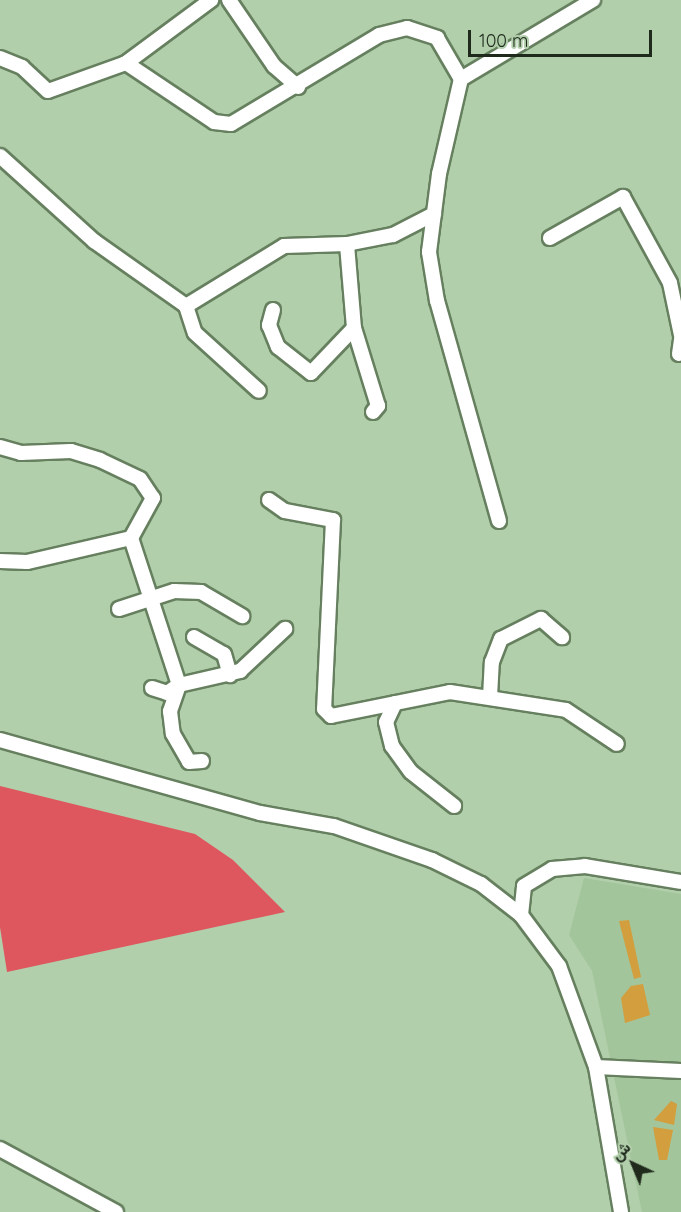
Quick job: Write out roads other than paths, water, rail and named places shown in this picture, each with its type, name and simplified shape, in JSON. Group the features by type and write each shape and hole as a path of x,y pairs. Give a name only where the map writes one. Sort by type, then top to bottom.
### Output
{"street":[{"path":"0,58 22,67 48,92 126,63 211,0"},
{"path":"229,0 274,66 298,87"},
{"path":"461,78 593,0"},
{"path":"126,63 214,122 231,124 298,87 379,36 407,28 437,38 461,78 434,214 429,252 437,301 499,520"},
{"path":"0,156 94,241 186,306 195,333 259,391"},
{"path":"550,238 623,196 670,283 681,337 679,354"},
{"path":"186,306 284,246 347,244 393,234 434,214"},
{"path":"347,244 354,328 378,406 373,412"},
{"path":"273,310 269,325 278,347 310,373 354,328"},
{"path":"0,447 21,453 71,451 140,479 153,498 132,538 155,598 179,685 170,711 173,734 189,762 202,761"},
{"path":"269,500 274,507 333,519 324,709 332,716 450,692 566,710 617,744"},
{"path":"0,561 27,562 132,538"},
{"path":"119,609 174,591 201,592 242,616"},
{"path":"490,697 492,662 501,639 541,619 562,637"},
{"path":"152,687 167,693 179,685 230,675 256,659 285,628"},
{"path":"194,637 224,654 230,675"},
{"path":"395,703 386,722 392,746 411,772 454,806"},
{"path":"0,740 260,813 334,826 432,860 481,884 521,915 559,966 596,1067 621,1212"},
{"path":"521,915 524,886 552,869 585,866 681,882"},
{"path":"596,1067 681,1071"},
{"path":"0,1149 116,1212"}]}
